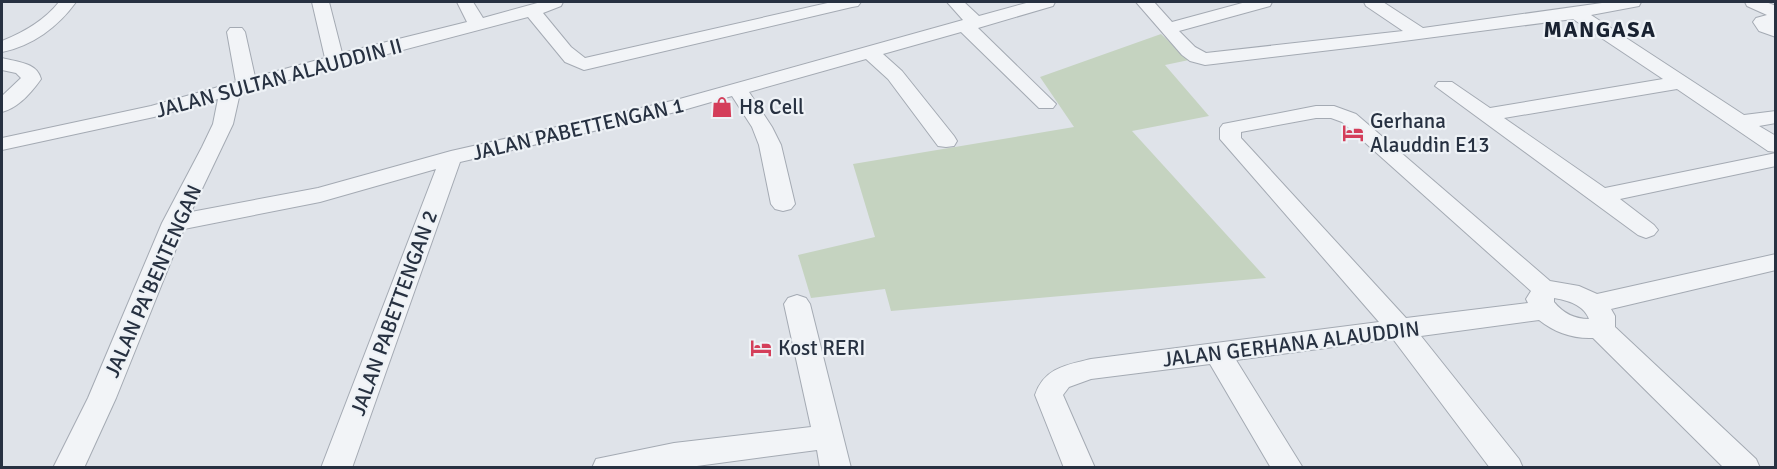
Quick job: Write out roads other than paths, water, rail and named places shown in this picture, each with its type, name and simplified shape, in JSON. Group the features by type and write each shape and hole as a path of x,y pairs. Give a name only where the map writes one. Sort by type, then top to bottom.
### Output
{"street":[{"path":"2,47 40,30 61,11 67,2"},
{"path":"320,2 335,61"},
{"path":"465,2 478,26"},
{"name":"JALAN SULTAN ALAUDDIN II","path":"2,144 119,120 335,61 478,26 555,2"},
{"path":"532,11 568,57 575,63 584,64 852,2"},
{"path":"955,2 971,25 1046,104"},
{"name":"JALAN PABETTENGAN 1","path":"174,224 320,195 451,158 575,131 738,90 1047,2"},
{"path":"1145,2 1187,50 1199,58 1218,59 1576,12 1633,2"},
{"path":"1169,28 1264,2"},
{"path":"1372,2 1418,33"},
{"path":"1559,2 1776,146"},
{"path":"1753,2 1776,13"},
{"path":"1776,18 1762,22 1765,27 1776,32"},
{"path":"236,32 238,89"},
{"path":"870,52 895,75 946,141"},
{"path":"2,64 23,69 30,74 31,79 2,106"},
{"path":"1488,116 1682,82"},
{"path":"1445,86 1646,230"},
{"name":"JALAN PA'BENTENGAN","path":"68,468 102,398 174,224 213,147 238,89"},
{"path":"738,90 762,127 770,145 783,204"},
{"path":"1508,468 1401,330 1229,134 1233,126 1316,112 1334,112 1355,122 1545,300 1568,325 1588,329 1596,316 1770,270"},
{"path":"1741,122 1776,117"},
{"name":"JALAN PABETTENGAN 2","path":"336,468 451,158"},
{"path":"1601,196 1776,159"},
{"name":"JALAN GERHANA ALAUDDIN","path":"1080,468 1049,395 1051,385 1059,378 1091,369 1401,330 1545,300"},
{"path":"797,304 836,468"},
{"path":"1596,316 1745,468"},
{"path":"1218,354 1288,468"},
{"path":"607,468 674,456 828,437"}],"place":[{"name":"H8 Cell","path":"722,107"},
{"name":"Gerhana Alauddin E13","path":"1353,133"},
{"name":"Kost RERI","path":"761,348"}],"district":[{"name":"MANGASA","path":"1600,29"}]}
